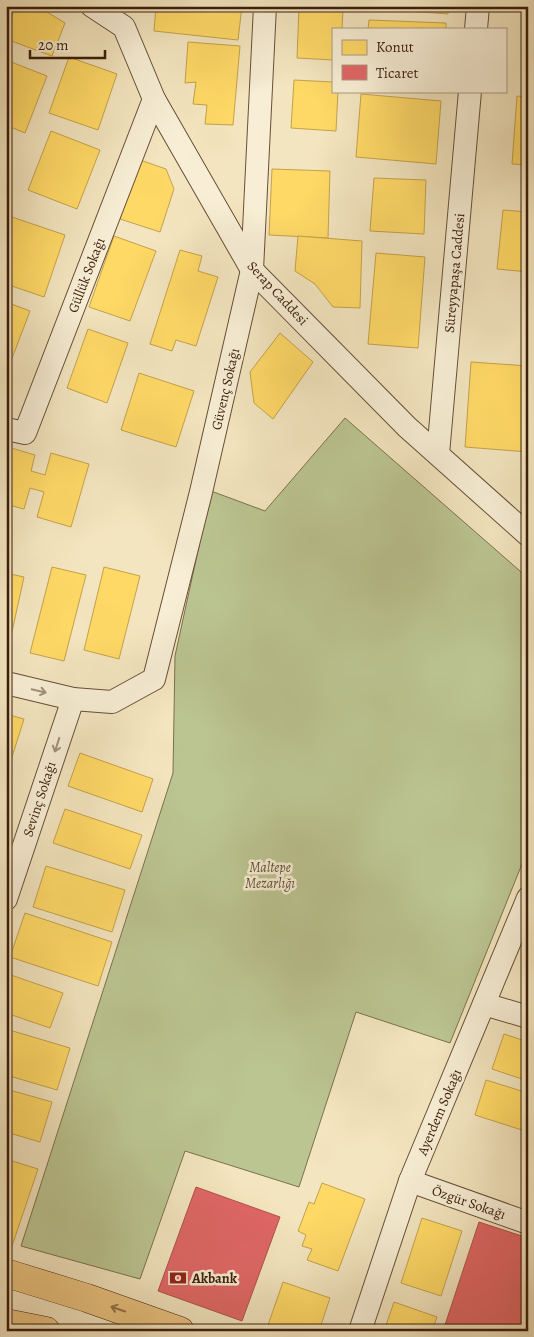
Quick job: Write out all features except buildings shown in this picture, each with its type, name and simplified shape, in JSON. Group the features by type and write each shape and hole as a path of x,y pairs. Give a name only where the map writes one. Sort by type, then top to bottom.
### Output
{"main road":[{"path":"6,1273 87,1298 180,1331"},
{"path":"6,1323 46,1331"}],"street":[{"name":"Serap Caddesi","path":"92,6 124,27 154,99 252,270 407,427 528,535"},
{"name":"Güvenç Sokağı","path":"6,683 73,699 112,702 154,679 201,492 252,270 264,6"},
{"path":"476,28 478,6"},
{"name":"Süreyyapaşa Caddesi","path":"438,454 470,92"},
{"name":"Güllük Sokağı","path":"6,429 24,433 154,99"},
{"name":"Sevinç Sokağı","path":"6,899 73,699"},
{"name":"Ayerdem Sokağı","path":"360,1331 410,1181 528,898"},
{"path":"484,1004 528,1017"},
{"name":"Özgür Sokağı","path":"410,1181 528,1223"}],"green space":[{"name":"Maltepe Mezarlığı","path":"345,418 528,578 528,849 450,1043 356,1012 299,1187 185,1151 140,1279 21,1246 173,773 175,656 211,491 265,511"}],"place":[{"name":"Akbank","path":"178,1278"}]}
